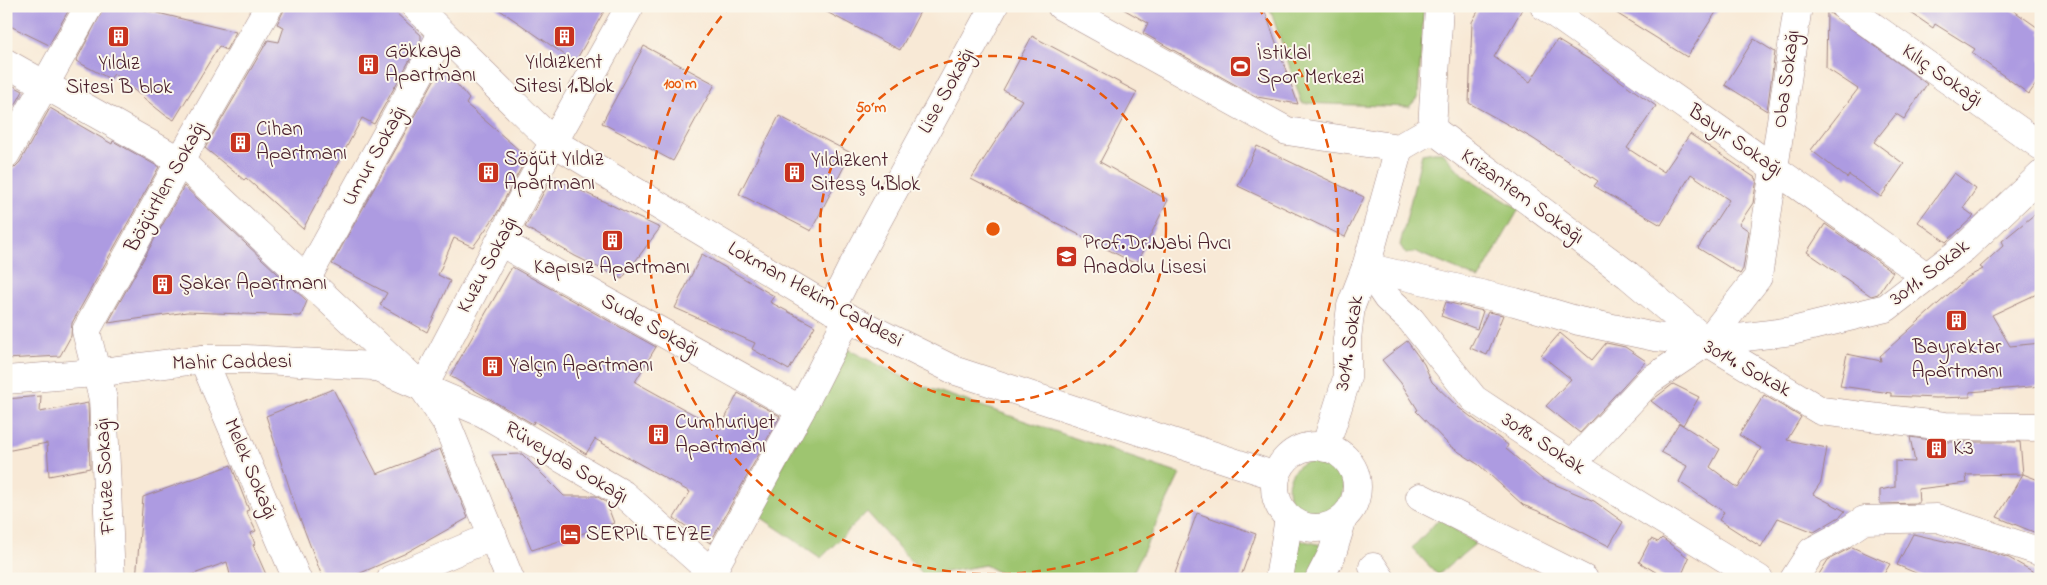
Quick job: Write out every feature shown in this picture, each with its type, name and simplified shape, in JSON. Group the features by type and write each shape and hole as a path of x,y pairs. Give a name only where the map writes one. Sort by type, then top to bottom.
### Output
{"street":[{"path":"6,154 89,6"},
{"name":"Böğürtlen Sokağı","path":"95,374 86,331 180,160 270,6"},
{"name":"Lokman Hekim Caddesi","path":"415,6 553,142 840,313 956,371 1276,476"},
{"name":"Kuzu Sokağı","path":"423,388 553,142 630,6"},
{"name":"Lise Sokağı","path":"840,313 850,271 994,6"},
{"path":"1061,6 1288,130 1399,148 1432,129 1439,6"},
{"name":"Bayır Sokağı","path":"1544,6 1926,276"},
{"name":"Oba Sokağı","path":"1707,342 1758,277 1798,6"},
{"name":"Kılıç Sokağı","path":"1844,6 2041,146"},
{"name":"Umur Sokağı","path":"307,278 442,34"},
{"path":"6,62 180,160 423,388 446,422 510,579"},
{"name":"Krizantem Sokağı","path":"1432,129 1628,275 1707,342"},
{"name":"3014. Sokak","path":"1325,448 1347,378 1351,306 1366,267 1399,148"},
{"name":"3011. Sokak","path":"1707,342 1792,331 1886,308 1964,248 2041,175"},
{"name":"Sude Sokağı","path":"500,242 801,410"},
{"name":"3014. Sokak","path":"1366,267 1515,302 1579,321 1656,337 1707,342 1821,411 1945,426 2041,427"},
{"name":"3018. Sokak","path":"1366,267 1386,298 1411,320 1474,399 1572,464 1759,579"},
{"path":"715,575 801,410 840,313"},
{"path":"1572,464 1649,381 1707,342"},
{"name":"Mahir Caddesi","path":"6,380 95,374 203,359 246,359 373,366 423,388"},
{"name":"Melek Sokağı","path":"203,359 296,579"},
{"name":"Firuze Sokağı","path":"95,374 102,399 111,579"},
{"name":"Rüveyda Sokağı","path":"423,388 483,412 623,494 715,575"},
{"path":"1319,579 1332,554 1343,518 1355,498 1355,475 1342,456 1325,448 1310,447 1299,450 1289,456 1276,476 1276,499 1289,518 1299,524 1316,528 1333,524 1343,518"},
{"path":"1420,496 1584,579"},
{"path":"1279,579 1289,518"},
{"path":"1794,579 1812,551 1864,520 1937,518 2041,552"},
{"path":"392,579 493,536"}],"green space":[{"path":"1269,6 1424,6 1418,97 1409,107 1302,103"},
{"path":"1442,152 1463,175 1519,209 1479,279 1416,252 1406,254 1400,245 1422,154"},
{"path":"847,349 917,384 1180,474 1130,579 1011,579 985,565 924,576 867,512 821,558 756,514"},
{"path":"1316,460 1331,465 1339,473 1344,488 1339,503 1331,511 1316,516 1301,511 1293,503 1288,488 1293,473 1301,465"},
{"path":"1440,518 1475,544 1438,575 1412,548"},
{"path":"1296,539 1322,545 1309,579 1289,579"}],"building":[{"path":"6,6 71,6 49,45 6,24"},
{"path":"105,6 129,6 236,32 226,50 219,46 174,120 165,115 114,74 110,79 76,61"},
{"path":"286,6 388,6 421,35 421,40 374,124 362,118 303,229 246,178 244,180 205,148 268,40 279,42 284,27 277,24"},
{"name":"Yıldızkent Sitesi 1.Blok","path":"494,6 607,6 575,62"},
{"path":"815,6 923,6 900,50"},
{"name":"İstiklal Spor Merkezi","path":"1118,6 1263,6 1298,104 1257,97 1143,33 1148,23"},
{"path":"1481,6 1524,6 1494,57 1530,82 1557,40 1595,63 1656,106 1627,148 1664,172 1690,134 1757,179 1753,203 1739,224 1749,231 1743,269 1740,274 1698,248 1729,200 1691,174 1661,225 1594,186 1598,181 1532,138 1469,103 1472,22"},
{"path":"1605,6 1720,6 1687,57"},
{"path":"1901,6 2007,6 2041,30 2041,77 2029,94 1972,53 1975,49 1935,24 1933,28"},
{"path":"1827,11 1927,84 1904,119 1896,114 1874,142 1904,164 1881,197 1849,175 1847,178 1811,150 1858,89 1826,68"},
{"path":"1032,36 1137,92 1100,162 1168,200 1136,264 971,179 1022,100 1003,90"},
{"path":"1754,39 1775,52 1767,111 1725,85"},
{"path":"644,46 715,84 673,161 602,123"},
{"path":"442,66 469,99 466,104 527,157 496,215 473,247 454,238 438,275 450,281 427,332 380,305 387,293 332,264"},
{"path":"6,82 23,91 6,122"},
{"path":"50,108 112,144 113,141 159,167 72,323 71,336 60,356 6,359 6,170 14,168 20,162"},
{"name":"Yıldızkent Sitesş 4.Blok","path":"779,116 851,153 811,231 739,194"},
{"path":"1257,146 1364,197 1345,237 1238,186"},
{"path":"1954,173 1976,189 1963,208 1974,216 1946,242 1918,222"},
{"path":"552,177 660,228 622,279 575,256 525,227"},
{"path":"184,186 307,301 301,316 187,312 108,323"},
{"path":"2041,209 2041,292 1992,315 2010,346 2041,343 2041,386 1970,392 1970,397 1936,398 1891,396 1891,393 1840,386 1847,354 1881,361 1880,356 1968,277 1983,269 1980,267 2004,245 2002,241"},
{"path":"1825,224 1893,272 1878,294 1871,296 1807,252"},
{"path":"702,254 774,296 770,302 815,326 789,370 752,349 755,343 675,308"},
{"path":"512,267 656,347 635,382 720,429 738,393 780,416 710,543 674,518 690,492 595,439 586,454 534,421 533,424 450,376"},
{"path":"1446,302 1483,311 1477,329 1441,316"},
{"path":"1488,312 1503,315 1487,355 1470,348"},
{"path":"1560,333 1592,360 1606,343 1625,347 1646,361 1580,433 1546,406 1571,379 1541,355"},
{"path":"1407,341 1424,364 1432,382 1458,407 1508,445 1506,449 1542,479 1594,501 1623,522 1609,546 1553,517 1523,505 1479,465 1450,446 1416,411 1418,410 1401,383 1382,360"},
{"path":"1673,384 1699,397 1683,425 1651,401"},
{"path":"333,389 377,474 440,449 468,518 404,554 347,579 323,579 297,511 266,416"},
{"path":"1764,395 1801,417 1787,440 1827,448 1821,482 1813,494 1845,511 1841,516 1814,532 1778,518 1761,547 1719,520 1724,512 1679,482 1687,466 1661,452 1679,423 1720,449 1710,467 1738,488 1761,448 1739,435"},
{"path":"41,396 40,412 88,403 90,468 49,476 47,443 6,451 6,399"},
{"path":"1910,437 1945,442 2020,442 2023,474 1966,475 1967,483 1918,489 1919,503 1880,504 1880,490 1895,487 1895,461 1915,462"},
{"path":"522,454 564,496 596,496 606,502 614,523 532,550 492,455"},
{"path":"231,465 249,510 246,511 256,531 251,533 255,544 253,545 268,579 231,579 227,562 180,579 136,579 143,497"},
{"path":"2023,474 2041,481 2041,535 1997,517"},
{"path":"1197,513 1256,534 1240,579 1173,579"},
{"path":"1913,534 1984,550 2009,558 2041,576 2041,579 1930,579 1897,565"},
{"path":"1662,538 1689,558 1680,579 1667,579 1639,562 1651,539 1658,542"},
{"path":"1852,547 1890,564 1881,579 1816,579 1828,560"}],"place":[{"name":"Yıldızkent Sitesi 1.Blok","path":"564,36"},
{"name":"Yıldız Sitesi B blok","path":"119,37"},
{"name":"Gökkaya Apartmanı","path":"369,64"},
{"name":"İstiklal Spor Merkezi","path":"1241,66"},
{"name":"Cihan Apartmanı","path":"240,142"},
{"name":"Söğüt Yıldız Apartmanı","path":"488,172"},
{"name":"Yıldızkent Sitesş 4.Blok","path":"795,173"},
{"name":"Kapısız Apartmanı","path":"612,241"},
{"name":"Prof.Dr.Nabi Avcı Anadolu Lisesi","path":"1067,256"},
{"name":"Şakar Apartmanı","path":"163,284"},
{"name":"Bayraktar Apartmanı","path":"1957,321"},
{"name":"Yalçın Apartmanı","path":"493,366"},
{"name":"Cumhuriyet Apartmanı","path":"659,435"},
{"name":"K:3","path":"1937,449"},
{"name":"SERPİL TEYZE","path":"570,535"}]}
